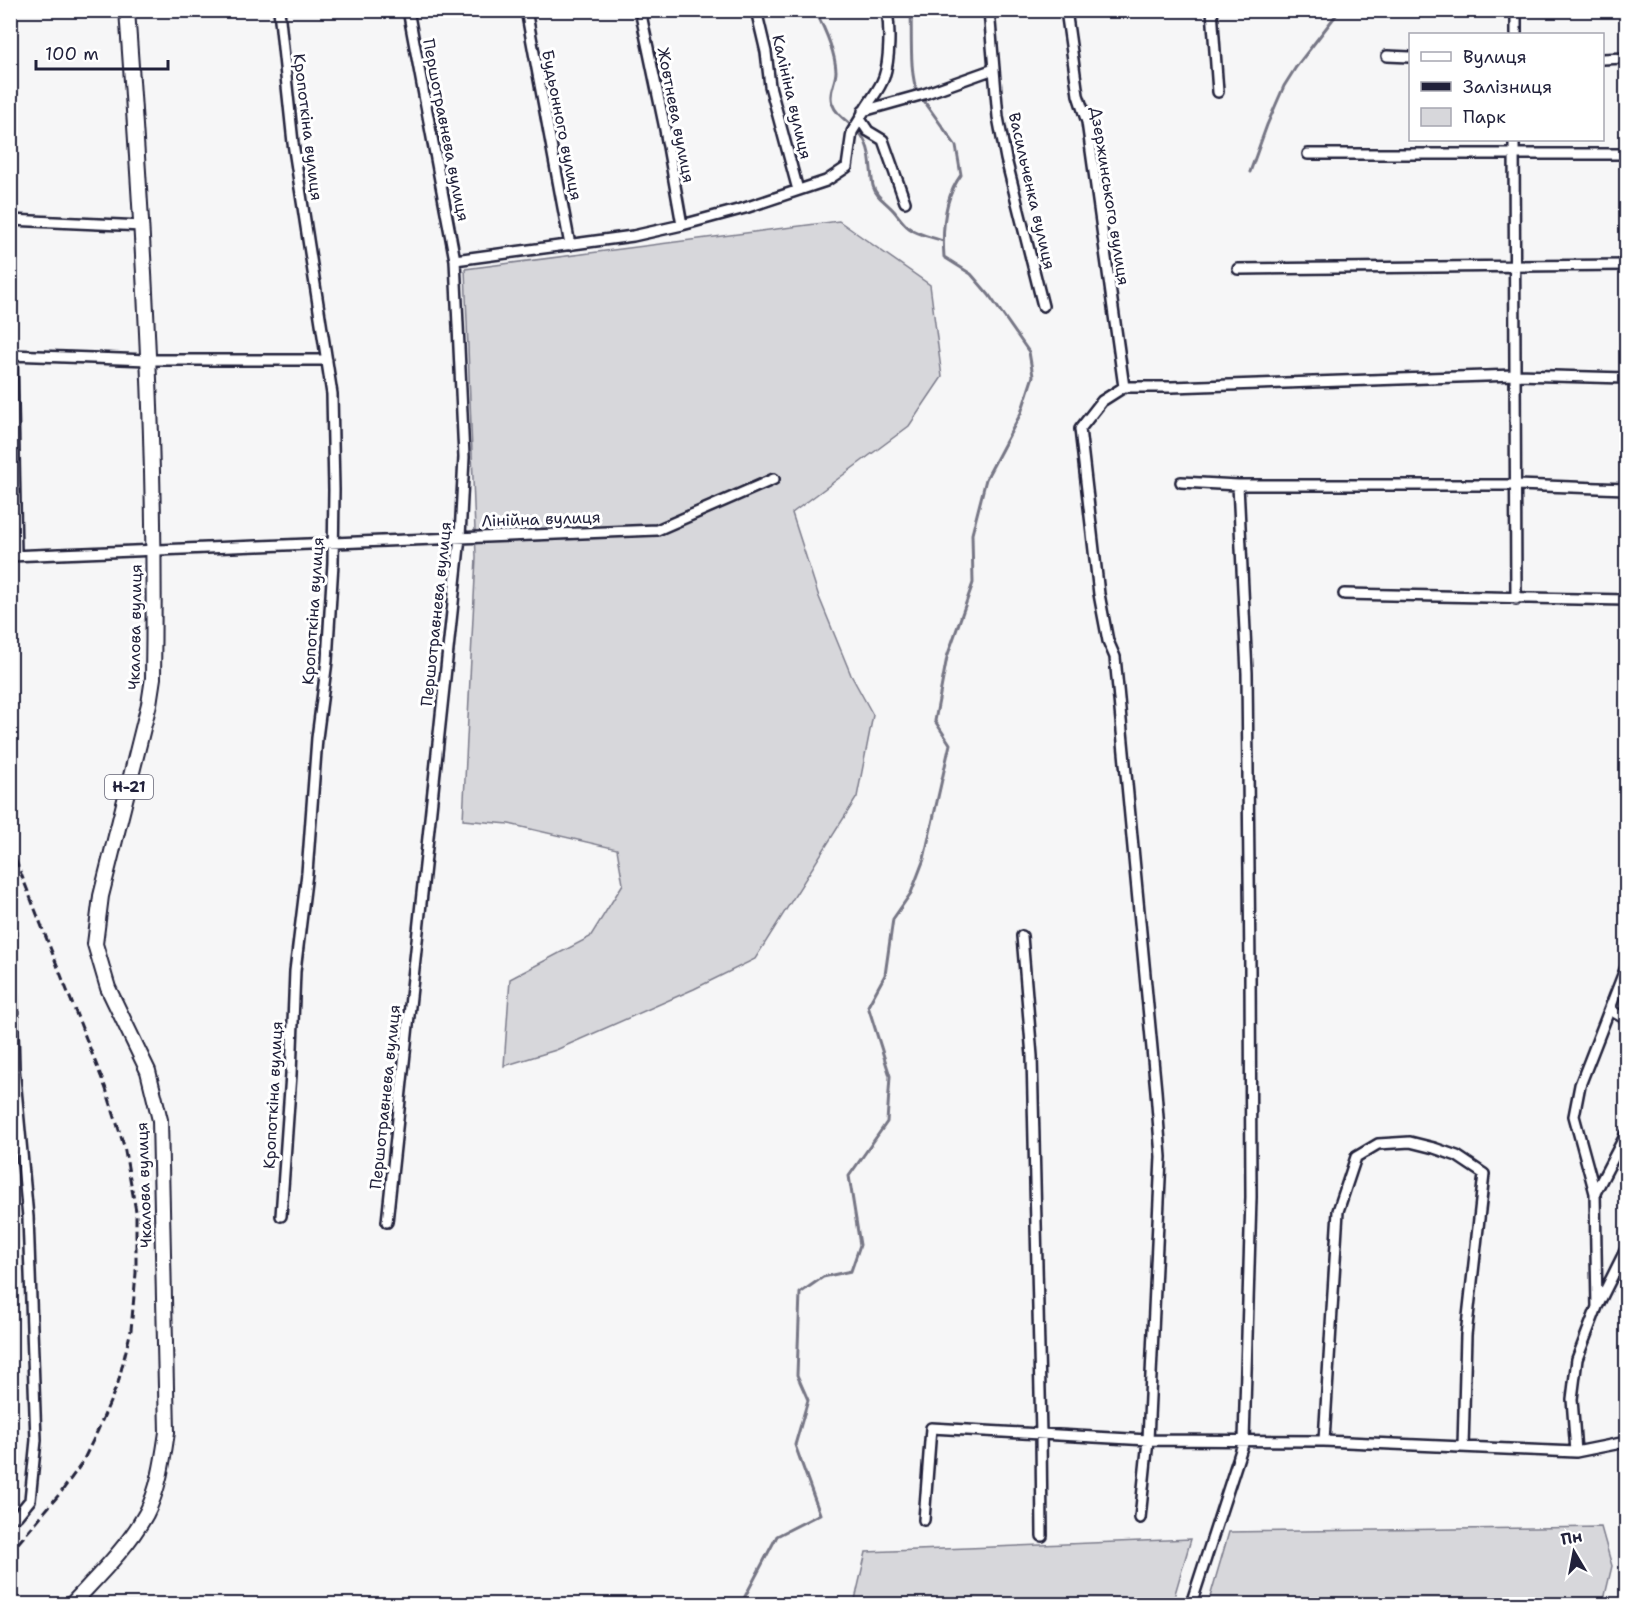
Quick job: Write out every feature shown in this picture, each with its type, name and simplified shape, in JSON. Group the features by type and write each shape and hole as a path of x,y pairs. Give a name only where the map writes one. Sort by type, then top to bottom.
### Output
{"main road":[{"name":"Чкалова вулиця","path":"72,1605 128,1542 147,1512 161,1470 167,1432 160,1120 148,1071 108,988 95,944 101,896 149,704 153,678 153,549 148,360 142,226 127,10"}],"street":[{"name":"Кропоткіна вулиця","path":"279,10 293,143 332,394 333,543 327,661 317,738 307,873 294,988 291,1074 281,1216"},
{"name":"Першотравнева вулиця","path":"387,1222 460,537 464,457 455,260 408,10"},
{"name":"Будьонного вулиця","path":"526,10 570,245"},
{"name":"Жовтнева вулиця","path":"640,10 682,225"},
{"name":"Калініна вулиця","path":"756,10 766,52 770,86 798,190"},
{"path":"455,260 633,236 745,208 826,181 847,167 858,122 884,78 889,39 887,10"},
{"name":"Васильченка вулиця","path":"989,10 998,117 1006,159 1043,306"},
{"name":"Дзержинського вулиця","path":"1066,10 1078,95 1087,122 1124,387"},
{"path":"1212,10 1218,92"},
{"path":"1516,10 1516,33"},
{"path":"1387,56 1409,57"},
{"path":"1604,59 1626,58"},
{"path":"858,122 924,94 994,69"},
{"path":"858,122 883,140 905,202"},
{"path":"1514,141 1516,599"},
{"path":"1308,154 1626,154"},
{"path":"10,220 142,226"},
{"path":"1238,269 1626,265"},
{"path":"13,555 11,355 148,360 327,360"},
{"path":"1140,1518 1148,1440 1161,1157 1115,657 1108,641 1099,594 1080,429 1102,401 1124,387 1514,375 1626,378"},
{"name":"Лінійна вулиця","path":"13,555 657,530 774,479"},
{"path":"1181,482 1238,485 1516,485 1626,489"},
{"path":"1191,1605 1244,1441 1251,1197 1250,970 1247,673 1238,485"},
{"path":"1344,594 1626,600"},
{"path":"10,914 14,1068 28,1217 36,1440 30,1500 17,1516 10,1516"},
{"path":"1022,936 1032,1056 1042,1536"},
{"path":"1597,1307 1595,1193 1574,1116 1580,1085 1626,967"},
{"path":"1610,1010 1626,1019"},
{"path":"1595,1193 1626,1134"},
{"path":"1324,1441 1338,1211 1356,1157 1378,1144 1410,1142 1457,1156 1484,1174 1466,1335 1462,1448"},
{"path":"1576,1452 1572,1400 1576,1359 1597,1307 1626,1249"},
{"path":"924,1520 931,1428 1148,1440 1324,1441 1576,1452 1626,1442"}],"green space":[{"path":"839,221 930,285 942,377 909,426 792,513 819,597 851,675 873,715 857,797 755,959 694,989 556,1050 504,1066 510,979 590,937 623,884 617,849 509,824 463,820 476,557 465,269"},
{"path":"1601,1527 1612,1566 1603,1604 1208,1604 1229,1532"},
{"path":"1191,1539 1172,1604 854,1604 866,1552"}],"waterway":[{"path":"815,10 834,56 836,75 831,95 832,103 838,113 859,132 865,142 876,193 909,228 943,241"},
{"path":"911,10 912,65 918,92"},
{"path":"1250,172 1284,86 1340,10"},
{"path":"741,1604 777,1536 820,1514 795,1445 808,1400 797,1375 800,1293 823,1277 851,1271 860,1245 849,1176 887,1122 890,1076 868,1006 885,975 893,919 911,893 924,859 950,744 935,721 947,657 973,583 972,534 986,479 1021,413 1033,376 1029,352 989,295 971,274 944,257 945,215 951,194 961,175 956,146 922,98"}],"railway":[{"path":"10,846 106,1089 124,1146 136,1211 136,1273 131,1330 118,1383 82,1463 62,1491 10,1553"}]}
